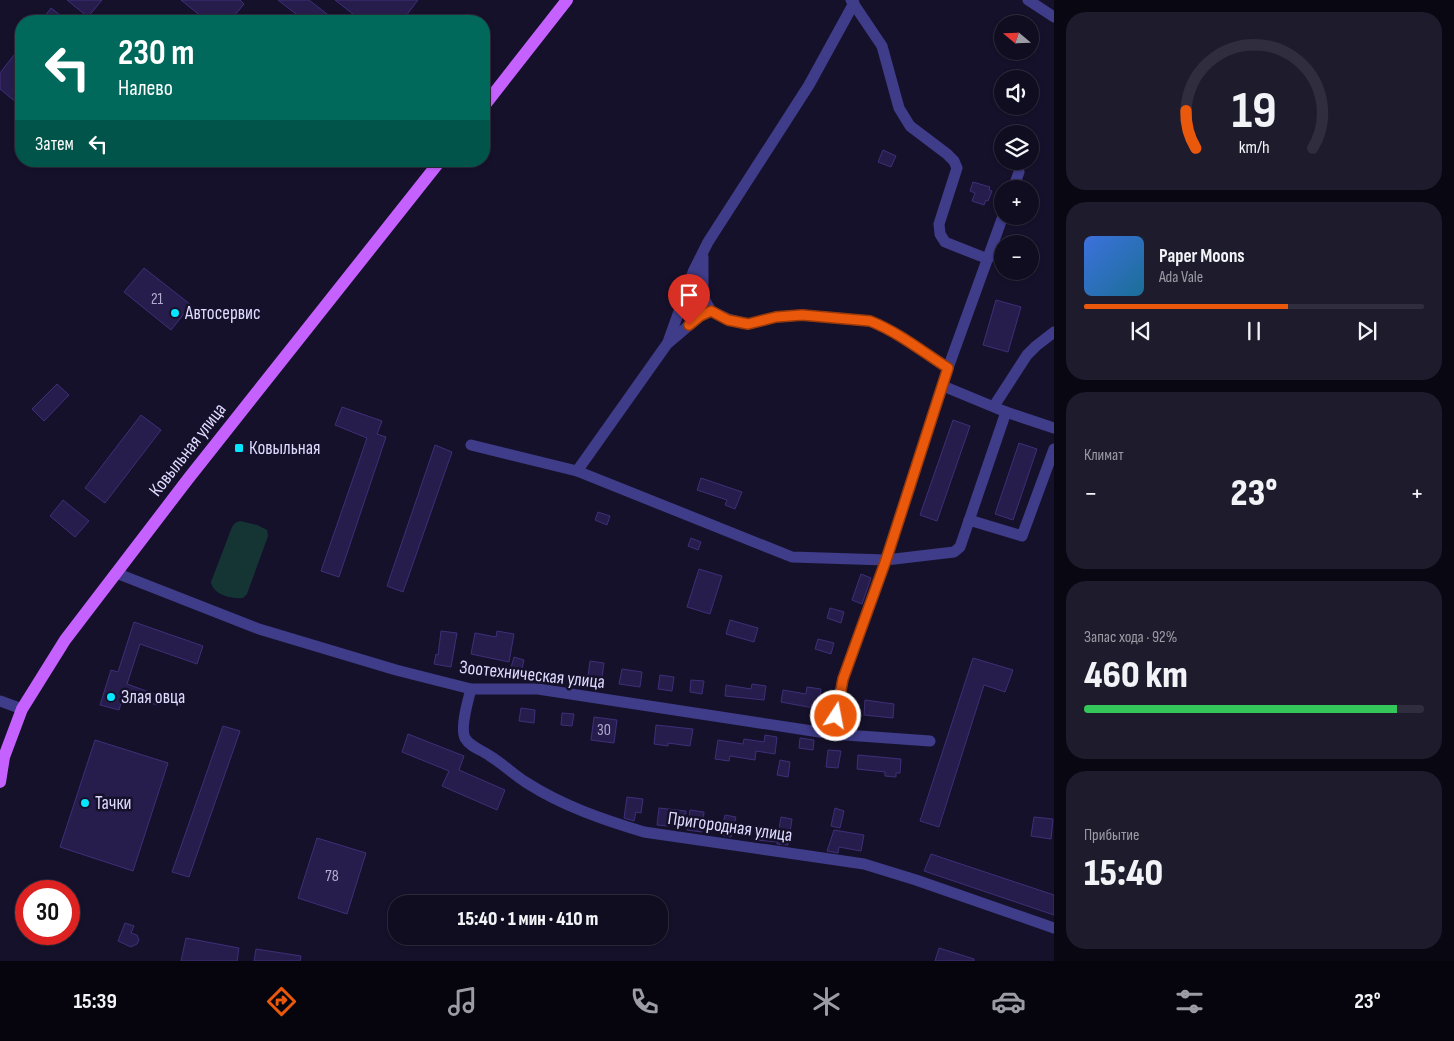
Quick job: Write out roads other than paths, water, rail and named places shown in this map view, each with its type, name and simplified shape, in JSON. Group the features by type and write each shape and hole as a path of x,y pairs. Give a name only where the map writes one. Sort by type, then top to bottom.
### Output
{"main road":[{"path":"490,98 567,0"},
{"name":"Ковыльная улица","path":"0,782 4,757 22,709 65,640 217,443 435,167"}],"street":[{"path":"1028,0 1054,17"},
{"path":"667,344 694,272 708,242 809,85 853,1 882,46 899,108 910,126 947,154 954,161 957,168 939,224 940,234 945,242 988,259"},
{"path":"1016,180 1019,172"},
{"path":"832,734 843,679 886,560 948,368 1000,225"},
{"path":"703,252 703,297 711,311 728,320 748,324 776,317 802,315 870,321 901,337 948,368"},
{"path":"577,471 667,344 700,316 711,311"},
{"path":"994,406 1027,355 1054,332"},
{"path":"943,386 1006,412 1054,428"},
{"path":"471,445 577,471 792,557 886,560 954,552 960,547 1006,412"},
{"path":"969,520 1022,536 1054,449"},
{"name":"Зоотехническая улица","path":"116,573 259,629 396,670 471,689 538,689 832,734 930,741"},
{"name":"Пригородная улица","path":"471,689 465,712 464,737 471,745 489,755 527,784 569,806 644,832 864,864 1054,928"},
{"path":"0,701 22,709"}],"place":[{"name":"Автосервис","path":"175,313"},
{"name":"Ковыльная","path":"239,448"},
{"name":"Злая овца","path":"111,697"},
{"name":"Тачки","path":"85,803"}]}
